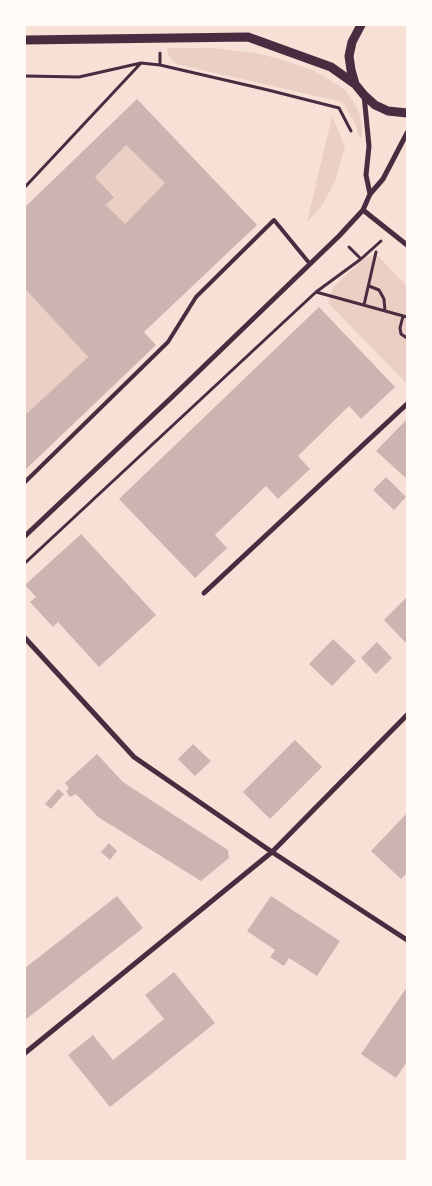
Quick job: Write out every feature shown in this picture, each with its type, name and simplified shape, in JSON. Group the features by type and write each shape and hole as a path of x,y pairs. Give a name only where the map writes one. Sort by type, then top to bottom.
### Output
{"street":[{"path":"355,84 349,56 352,42 361,25"},
{"path":"25,40 248,38 332,67 355,84 375,105 388,111 407,113"},
{"path":"364,95 369,146 366,175 370,194"},
{"path":"26,533 171,398 339,236 363,210 370,194 383,179 407,133"},
{"path":"363,210 407,245"},
{"path":"204,593 407,404"},
{"path":"25,638 134,757 272,852 407,940"},
{"path":"25,1053 272,852 407,715"}],"lane":[{"path":"25,482 168,342 196,297 274,220 310,264"}],"path":[{"path":"25,187 141,63"},
{"path":"25,76 79,78 141,63 160,65 339,108 353,134"},
{"path":"25,563 316,292 361,259 390,231"},
{"path":"347,245 361,259"},
{"path":"364,305 376,252"},
{"path":"369,286 378,290 384,299 385,311"},
{"path":"316,292 405,316 400,328 401,334 407,338"}],"shaded area":[{"path":"167,48 213,48 255,53 313,70 346,91 359,112 362,138 359,137 356,126 344,104 338,101 176,64 168,55"},
{"path":"332,116 345,147 335,181 322,206 307,222"},
{"path":"126,145 165,183 125,224 106,205 114,196 95,177"},
{"path":"376,254 407,286 407,384 328,303 333,287 366,257"},
{"path":"25,291 88,357 25,415"}],"building":[{"path":"137,99 257,225 144,332 156,345 25,470 25,415 88,357 25,291 25,207","holes":["126,145 165,183 125,224 106,205 114,197 95,177"]},
{"path":"319,307 395,387 361,419 349,406 298,456 310,469 278,499 266,486 215,535 227,548 195,578 119,499"},
{"path":"407,419 407,479 376,451"},
{"path":"386,477 406,497 394,510 373,490"},
{"path":"81,534 156,615 99,667 58,622 53,627 30,602 36,597 25,585"},
{"path":"407,597 407,644 384,620"},
{"path":"333,639 356,661 332,686 309,664"},
{"path":"377,642 392,658 376,674 361,658"},
{"path":"295,740 322,767 270,819 243,792"},
{"path":"193,744 211,761 195,776 178,759"},
{"path":"97,754 123,782 228,850 229,858 201,881 98,817 76,794 70,797 66,791 69,788 65,783"},
{"path":"58,789 64,794 51,809 45,804"},
{"path":"407,813 407,873 401,879 371,851"},
{"path":"109,843 117,851 110,860 101,852"},
{"path":"117,896 143,928 25,1020 25,968"},
{"path":"271,896 340,941 317,976 289,958 284,966 270,957 275,950 247,931"},
{"path":"174,972 215,1023 110,1107 68,1055 93,1035 113,1060 164,1019 145,995"},
{"path":"407,987 407,1062 396,1078 361,1054"}]}
